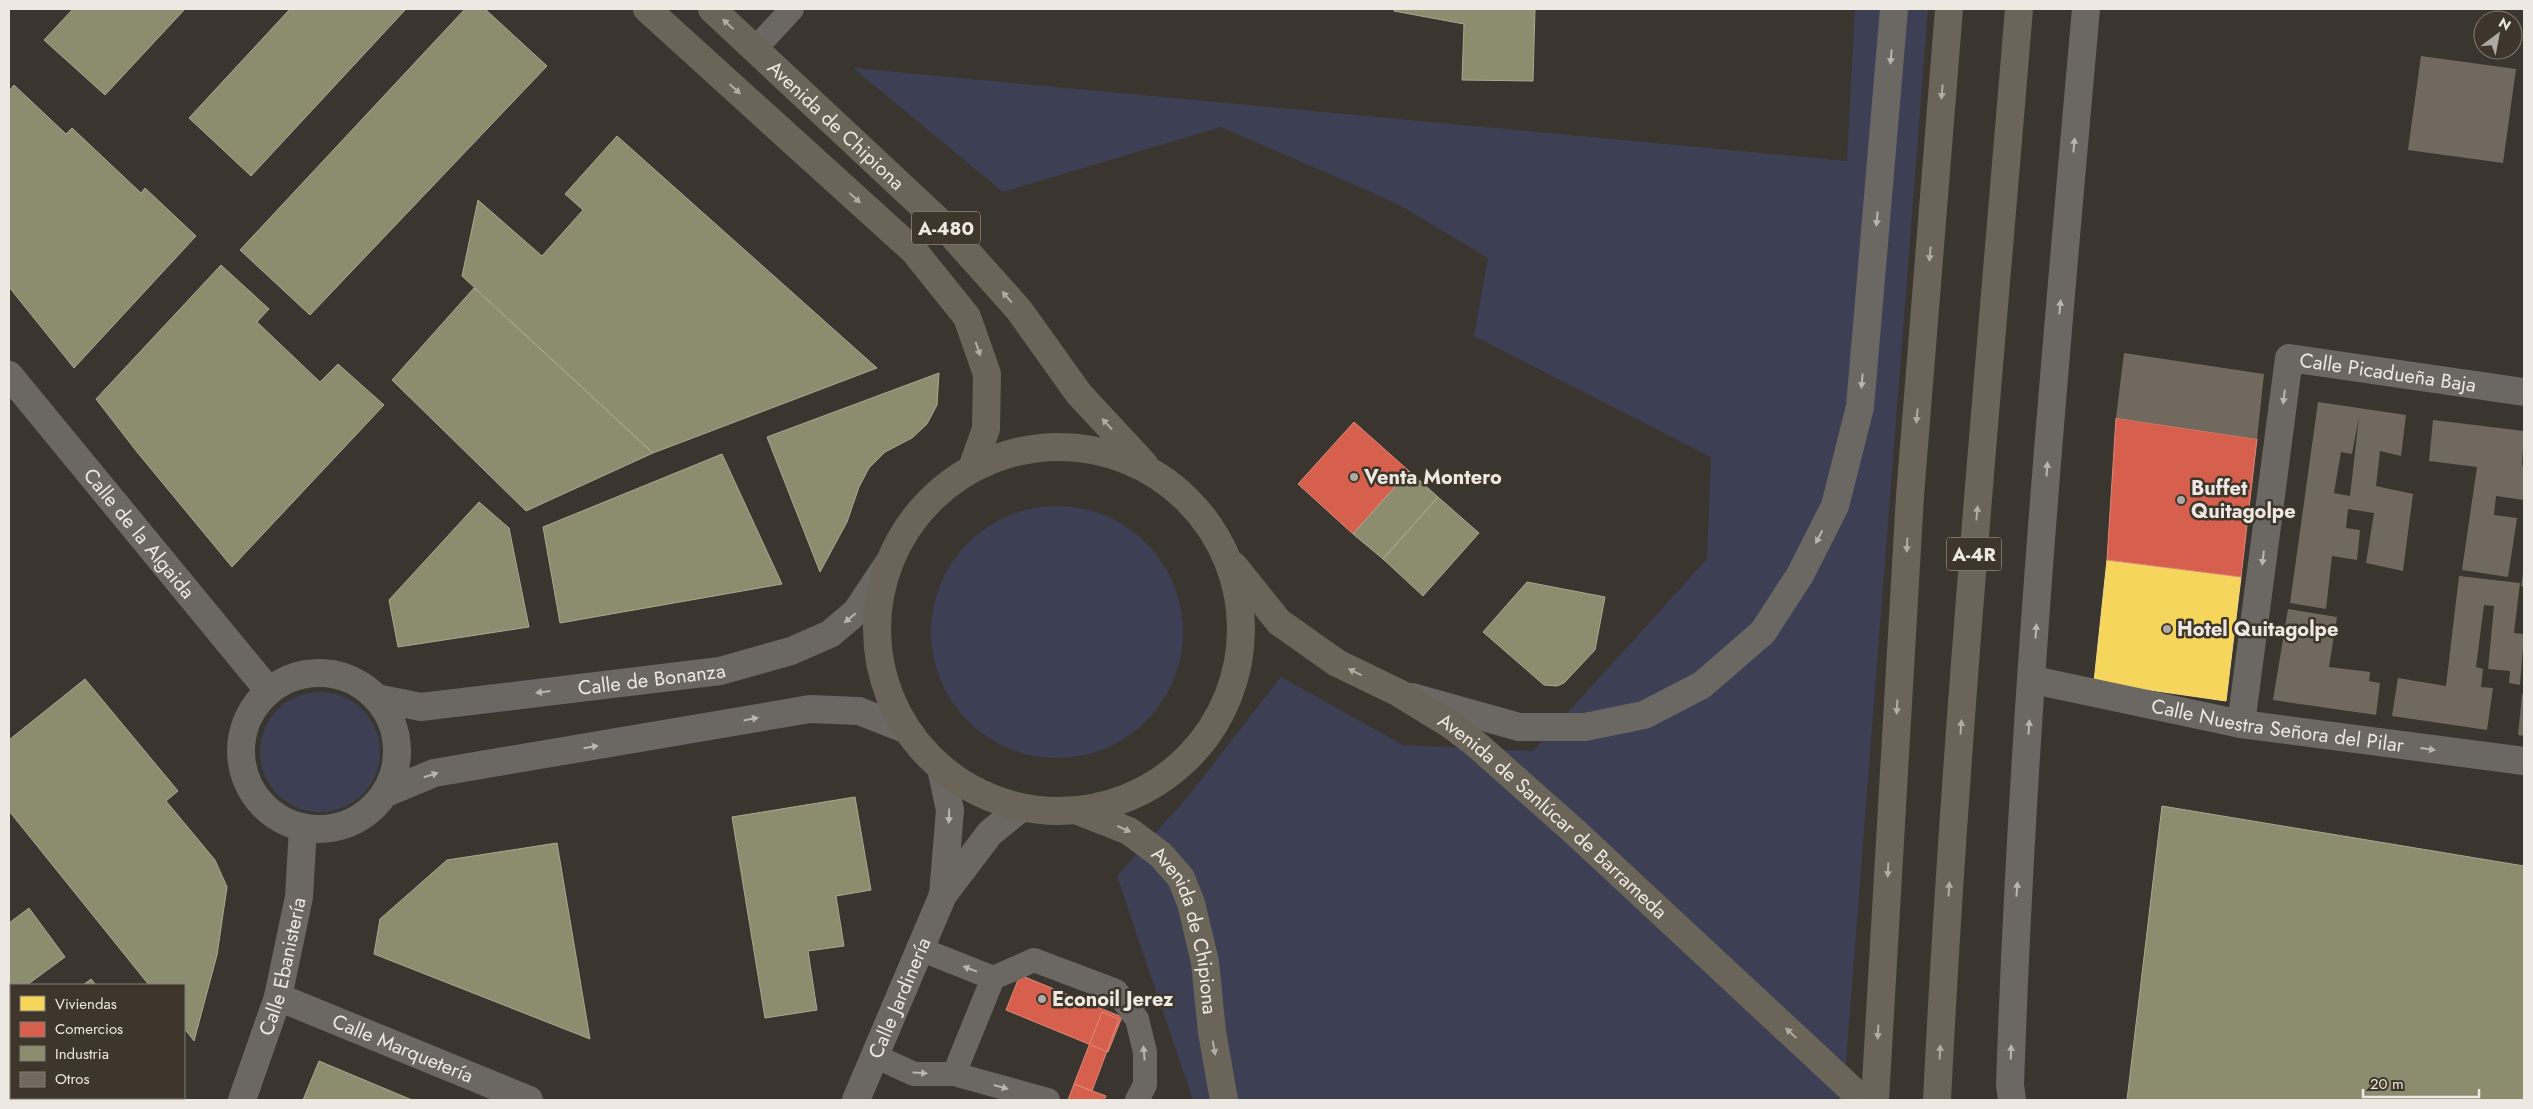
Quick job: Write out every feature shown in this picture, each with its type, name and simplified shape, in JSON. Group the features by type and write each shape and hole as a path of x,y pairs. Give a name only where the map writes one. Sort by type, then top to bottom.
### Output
{"main road":[{"name":"Avenida de Chipiona","path":"647,9 914,251 967,317 987,374 986,429 972,468"},
{"name":"Avenida de Chipiona","path":"712,9 944,226 1019,310 1079,394 1152,473"},
{"path":"1875,1100 1910,496 1949,9"},
{"name":"A-4R","path":"1937,1100 1946,936 1973,568 2019,9"},
{"path":"1062,446 1109,454 1152,473 1196,508 1226,555 1240,602 1241,651 1228,698 1219,716 1204,741 1169,776 1126,800 1078,811 1021,808 978,793 941,768 905,729 886,690 877,649 877,606 888,564 908,526 936,493 972,468 1016,452 1062,446"},
{"name":"Avenida de Sanlúcar de Barrameda","path":"1226,555 1279,622 1337,663 1399,693 1464,735 1529,789 1864,1100"},
{"name":"Avenida de Chipiona","path":"1078,811 1129,831 1161,855 1181,878 1191,903 1205,962 1212,1032 1224,1100"}],"street":[{"path":"1399,693 1519,727 1585,727 1644,715 1702,685 1763,632 1800,575 1835,506 1860,407 1894,9"},
{"path":"2012,1100 2010,1084 2016,908 2050,422 2086,9"},
{"name":"Calle Picadueña Baja","path":"2241,724 2289,358 2524,392"},
{"name":"Calle de la Algaida","path":"9,375 269,691"},
{"name":"Calle de Bonanza","path":"376,698 421,707 720,671 791,651 830,634 856,612 888,564"},
{"path":"312,674 336,675 358,683 376,698 390,719 397,743 396,769 386,792 371,811 350,823 327,829 303,828 279,819 260,803 247,782 241,757 243,732 253,709 269,691 290,679 312,674"},
{"name":"Calle Nuestra Señora del Pilar","path":"2033,680 2241,724 2524,761"},
{"path":"386,792 434,773 810,708 859,711 905,729"},
{"name":"Calle Jardinería","path":"941,768 950,810 943,895"},
{"name":"Calle Jardinería","path":"856,1100 943,895 990,833 1021,808"},
{"name":"Calle Ebanistería","path":"242,1100 278,997 298,897 303,828"},
{"name":"Calle Marquetería","path":"278,997 529,1100"}],"lane":[{"path":"755,49 792,9"},
{"path":"920,949 993,978"},
{"path":"954,1074 993,978 1034,960 1116,991 1137,1019 1145,1052 1144,1085 1137,1100"},
{"path":"875,1056 914,1074 954,1074 1048,1100"}],"shaded area":[{"path":"1855,9 1928,9 1843,1100 1193,1100 1117,876 1190,794 1281,677 1403,745 1533,751 1707,559 1711,457 1474,336 1488,258 1396,203 1221,127 1003,192 853,68 1847,161"},
{"path":"1057,506 1094,511 1127,527 1146,543 1162,562 1178,595 1183,632 1178,669 1162,702 1146,721 1127,737 1094,753 1057,758 1020,753 987,737 968,721 952,702 936,669 931,632 936,595 952,562 968,543 987,527 1020,511"},
{"path":"320,692 343,697 353,702 362,710 370,719 375,729 380,752 375,775 370,785 362,794 353,802 343,807 320,812 297,807 287,802 278,794 270,785 265,775 260,752 265,729 270,719 278,710 287,702 297,697"}],"building: Viviendas":[{"name":"Hotel Quitagolpe","path":"2107,560 2241,577 2226,701 2094,682"}],"building: Comercios":[{"name":"Buffet Quitagolpe","path":"2116,418 2257,439 2241,577 2107,560"},
{"name":"Venta Montero","path":"1354,422 1409,471 1353,534 1298,484"},
{"path":"1020,975 1122,1017 1108,1052 1006,1010"},
{"path":"1102,1012 1119,1019 1092,1091 1074,1084"},
{"path":"1074,1084 1106,1096 1104,1100 1068,1100"}],"building: Industria":[{"path":"73,9 185,9 105,95 44,40"},
{"path":"290,9 406,9 251,176 189,118"},
{"path":"465,9 485,9 547,66 310,315 240,250"},
{"path":"1394,9 1535,9 1533,81 1462,80 1464,24 1394,11"},
{"path":"14,85 66,134 72,128 141,193 145,188 196,236 74,368 9,287 9,91"},
{"path":"617,136 877,368 653,453 462,276 478,200 542,256 583,210 565,194"},
{"path":"221,265 269,309 257,322 320,382 338,364 384,405 232,567 96,399"},
{"path":"474,288 653,453 526,511 392,380"},
{"path":"939,373 937,405 927,424 912,438 885,452 869,468 859,487 847,522 820,572 767,437"},
{"path":"722,454 782,584 560,623 543,527"},
{"path":"1409,471 1438,497 1383,559 1353,534"},
{"path":"1438,497 1479,533 1423,596 1383,559"},
{"path":"479,502 509,528 529,627 398,647 389,600"},
{"path":"1527,582 1605,597 1595,650 1564,683 1557,686 1544,685 1483,632"},
{"path":"85,679 178,791 166,801 215,860 227,887 217,955 194,1041 185,1029 185,984 148,984 9,811 9,740"},
{"path":"855,797 871,890 836,896 844,946 808,951 817,1010 765,1018 732,817"},
{"path":"2162,806 2524,866 2524,1100 2127,1100"},
{"path":"557,843 590,1039 374,954 380,919 447,860"},
{"path":"29,908 65,957 28,984 10,984 9,998 9,923"},
{"path":"91,979 95,984 84,984"},
{"path":"9,1040 10,1099 31,1099 29,1100 9,1100"},
{"path":"319,1061 412,1100 303,1100"}],"building: Otros":[{"path":"2421,56 2516,69 2503,163 2408,150"},
{"path":"2124,353 2264,374 2257,439 2116,418"},
{"path":"2318,402 2406,415 2401,456 2380,451 2376,486 2413,494 2403,571 2366,563 2374,513 2348,509 2346,528 2360,530 2357,560 2332,556 2326,609 2290,603","holes":["2359,417 2350,496 2334,493 2341,452 2352,454"]},
{"path":"2433,420 2524,431 2522,465 2524,465 2524,500 2496,496 2494,515 2517,518 2508,577 2462,570 2477,467 2429,461"},
{"path":"2524,574 2524,587 2521,586"},
{"path":"2459,576 2520,583 2514,633 2524,634 2520,685 2509,683 2510,671 2488,669 2494,606 2484,605 2476,667 2483,669 2481,687 2493,688 2487,730 2392,716 2398,678 2446,686"},
{"path":"2288,609 2337,617 2329,667 2370,672 2369,681 2380,683 2376,715 2273,700"},
{"path":"2522,694 2524,695 2524,736 2518,735"}],"place":[{"name":"Venta Montero","path":"1354,477"},
{"name":"Buffet Quitagolpe","path":"2181,500"},
{"name":"Hotel Quitagolpe","path":"2167,629"},
{"name":"Econoil Jerez","path":"1042,999"}]}
